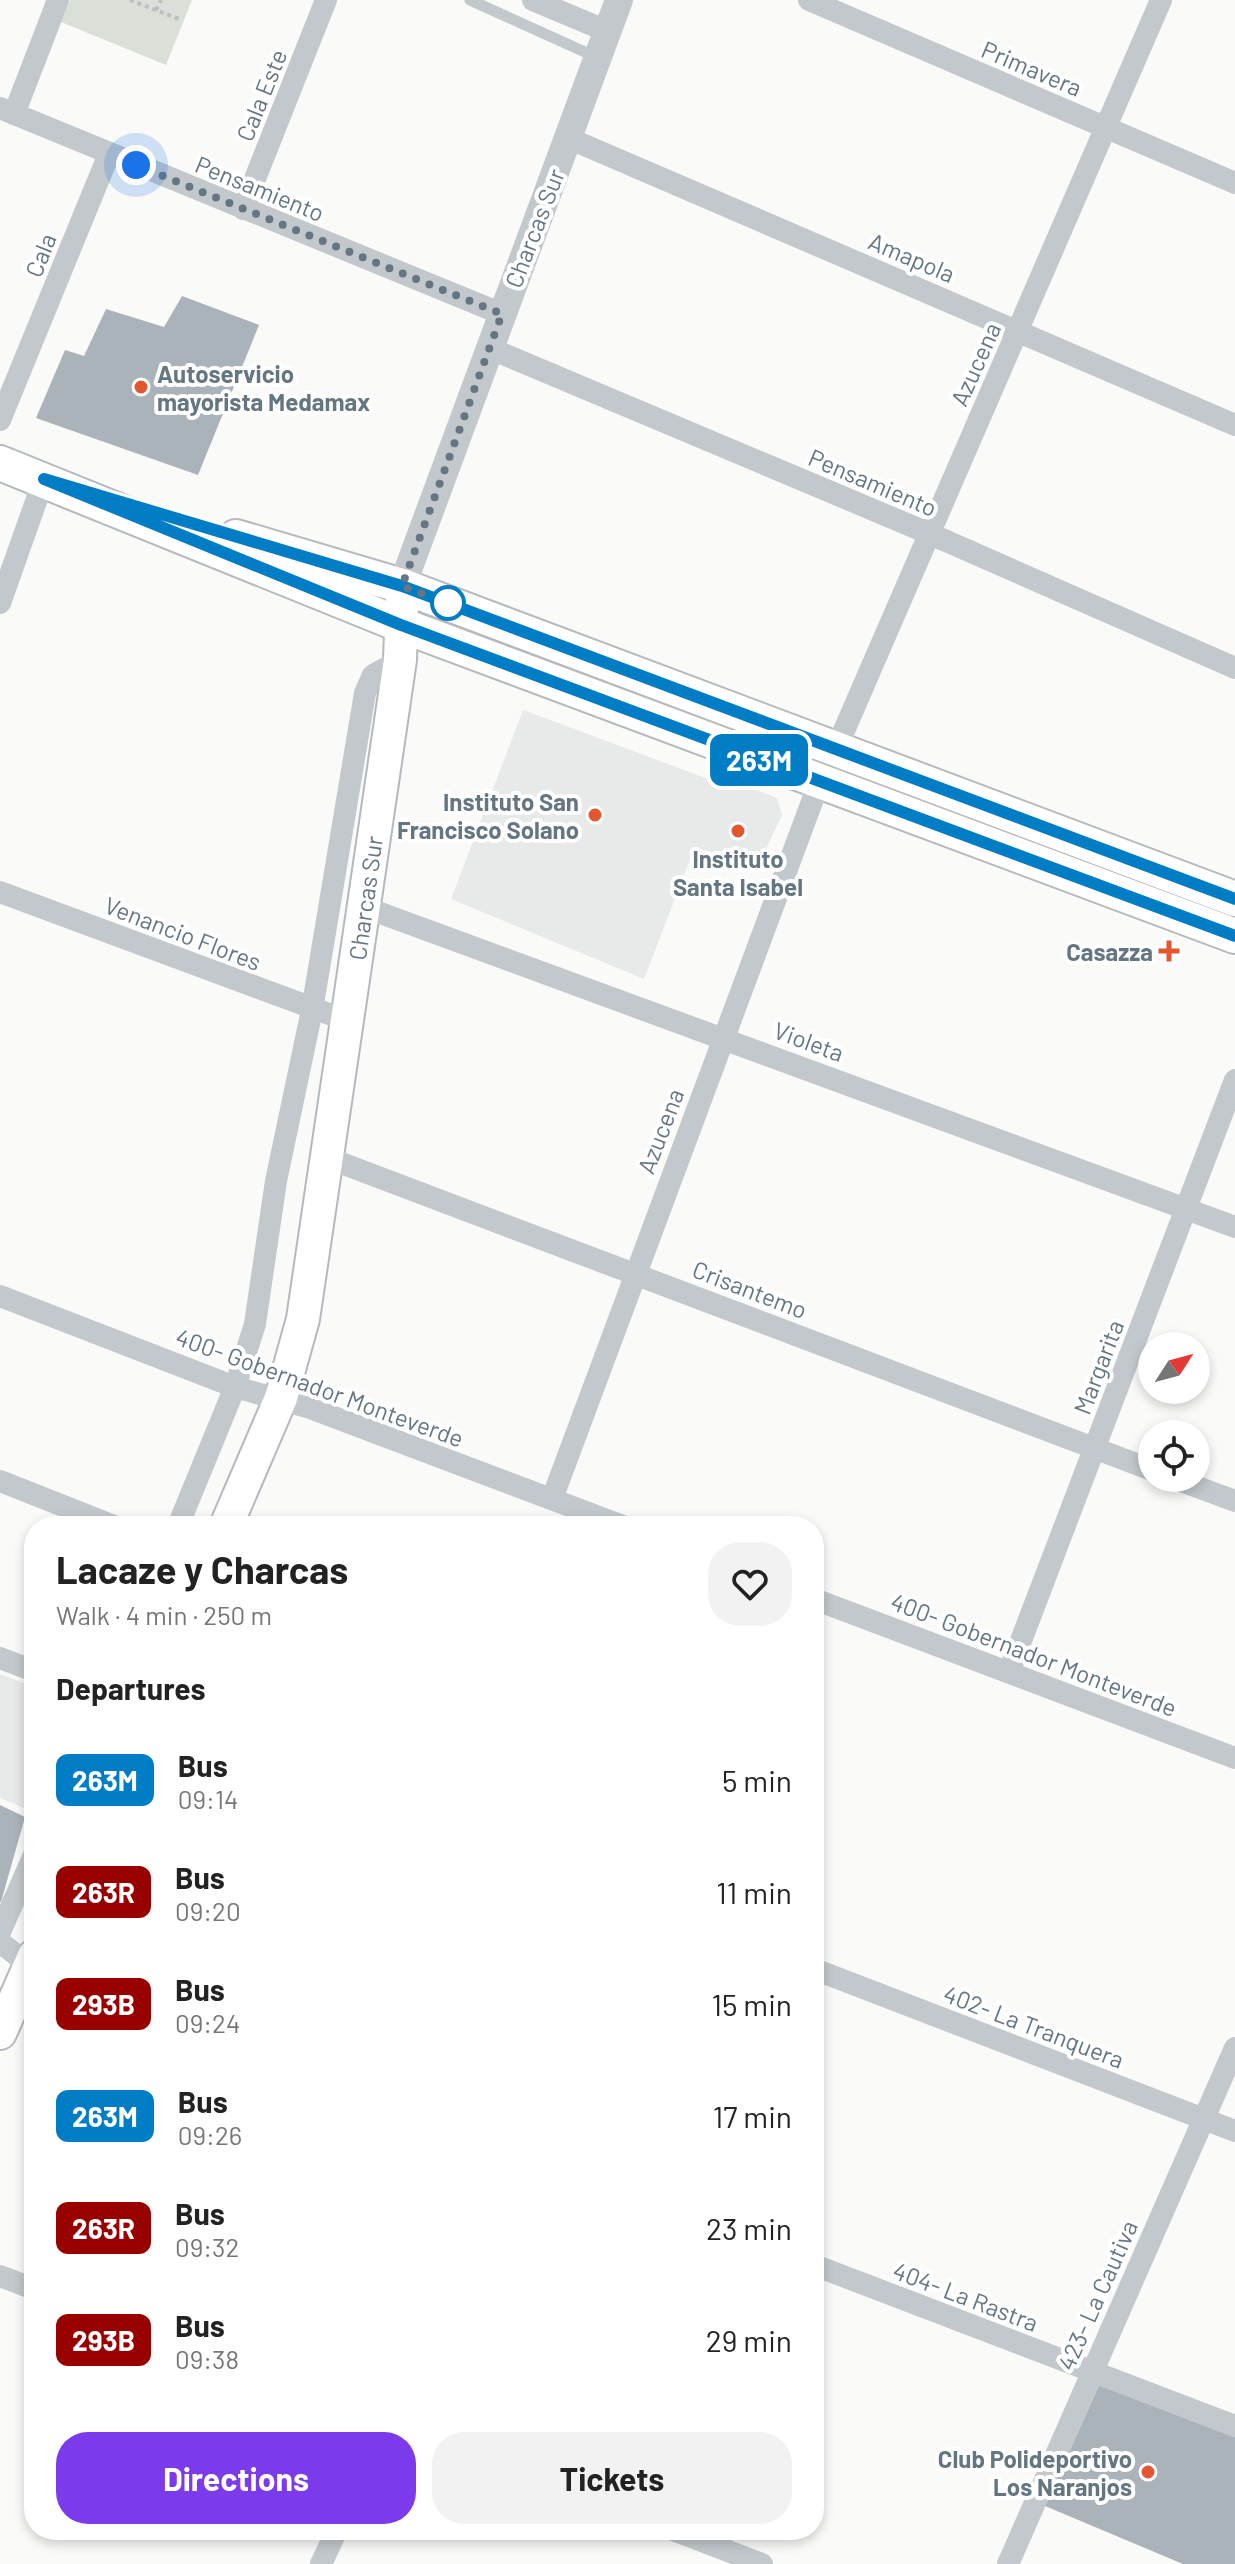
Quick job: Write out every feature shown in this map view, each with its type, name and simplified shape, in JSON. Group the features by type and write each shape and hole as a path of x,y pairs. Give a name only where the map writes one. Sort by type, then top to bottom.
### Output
{"main road":[{"path":"0,463 401,625 1235,936"},
{"path":"44,479 402,586 1235,899"},
{"name":"Charcas Sur","path":"230,1516 281,1398 303,1319 400,660 402,586"},
{"path":"819,783 911,805 1155,897 1235,922"},
{"path":"0,2033 24,1981"}],"street":[{"path":"7,111 58,0"},
{"name":"Cala Este","path":"243,209 326,0"},
{"path":"533,0 607,31"},
{"name":"Charcas Sur","path":"402,586 619,0"},
{"name":"Primavera","path":"809,0 1235,183"},
{"name":"Azucena","path":"836,749 1161,0"},
{"name":"Pensamiento","path":"7,111 502,314"},
{"name":"Amapola","path":"568,138 1235,425"},
{"name":"Cala","path":"0,420 109,154"},
{"name":"Pensamiento","path":"489,348 928,533 1235,668"},
{"path":"0,603 44,479"},
{"path":"182,1516 235,1387 255,1324 276,1181 312,1010 365,693 373,675 400,660"},
{"name":"Azucena","path":"552,1499 634,1272 819,783"},
{"name":"Venancio Flores","path":"0,892 348,1021"},
{"name":"Violeta","path":"364,907 1235,1227"},
{"name":"Margarita","path":"1009,1672 1235,1080"},
{"name":"Crisantemo","path":"328,1158 1138,1465"},
{"name":"400- Gobernador Monteverde","path":"0,1296 235,1387 281,1398 597,1516"},
{"path":"0,1481 89,1516"},
{"path":"1210,1492 1235,1501"},
{"name":"400- Gobernador Monteverde","path":"824,1603 1235,1758"},
{"path":"0,1658 24,1667"},
{"path":"0,1932 24,1878"},
{"path":"0,1942 24,1958"},
{"name":"402- La Tranquera","path":"824,1973 1235,2131"},
{"name":"423- La Cautiva","path":"1008,2564 1235,2048"},
{"name":"404- La Rastra","path":"824,2269 1235,2426"},
{"path":"0,2276 24,2285"},
{"path":"321,2564 332,2540"},
{"path":"699,2540 762,2564"}],"lane":[{"path":"470,0 597,58"}],"path":[{"path":"130,0 179,19"},
{"path":"156,10 161,0"}],"shaded area":[{"path":"70,0 192,0 166,65 61,22"},
{"name":"Instituto San Francisco Solano","path":"523,710 719,783 724,777 777,798 782,815 757,868 695,847 644,979 451,899"},
{"path":"0,1674 24,1683 24,1808 0,1798"}],"building":[{"name":"Autoservicio mayorista Medamax","path":"182,296 259,325 198,475 36,418 65,350 84,356 106,309 164,327"},
{"path":"0,1805 24,1817 24,1821 0,1902"},
{"name":"Club Polideportivo Los Naranjos","path":"1099,2385 1235,2437 1235,2564 1183,2564 1045,2506"}],"bus line":[{"name":"263M","path":"1235,899 402,586 44,479 401,625 1235,936"}],"place":[{"name":"Autoservicio mayorista Medamax","path":"141,387"},
{"name":"Instituto San Francisco Solano","path":"595,815"},
{"name":"Instituto Santa Isabel","path":"738,831"},
{"name":"Casazza","path":"1169,951"},
{"name":"Club Polideportivo Los Naranjos","path":"1148,2472"}],"route":[{"path":"136,165 502,314 402,586 448,603"}]}
